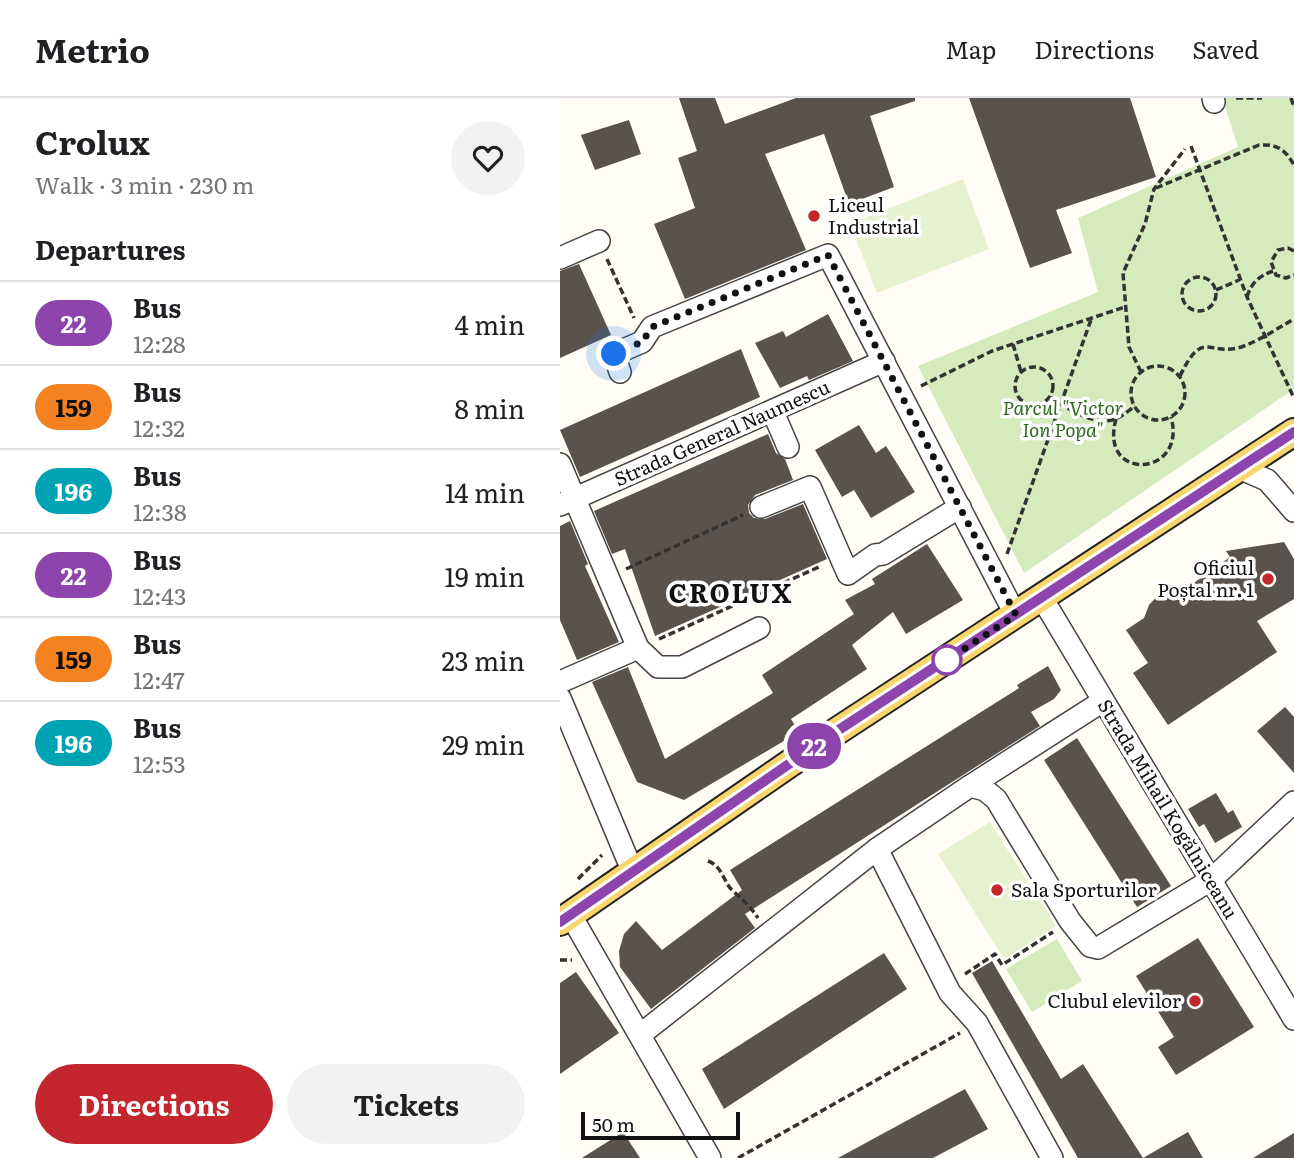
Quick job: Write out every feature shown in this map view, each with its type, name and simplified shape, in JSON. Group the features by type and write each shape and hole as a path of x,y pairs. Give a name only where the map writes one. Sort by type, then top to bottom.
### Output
{"main road":[{"path":"565,918 831,735 1294,432"}],"street":[{"path":"560,258 599,241"},
{"path":"620,372 614,354 642,342 652,327 828,255 1016,615"},
{"name":"Strada General Naumescu","path":"567,502 884,361"},
{"path":"773,412 788,447"},
{"path":"560,464 567,502 607,578 638,648 658,667 682,667 759,628"},
{"path":"1238,468 1268,480 1292,505"},
{"path":"761,507 810,486 848,574 875,555 883,554 960,507"},
{"name":"Strada Mihail Kogălniceanu","path":"1042,598 1294,1019"},
{"path":"560,682 638,648"},
{"path":"560,698 632,870"},
{"path":"641,1034 877,849 1103,701"},
{"path":"971,786 985,790 996,799 1070,921 1090,946 1098,948 1211,880 1294,802"},
{"path":"877,849 950,993 977,1023 1047,1156"},
{"path":"565,918 641,1034 710,1158"}],"path":[{"path":"1236,98 1262,98"},
{"path":"1291,98 1294,107"},
{"path":"1154,189 1259,145 1275,145 1287,153 1294,165"},
{"path":"1191,146 1247,298 1293,396"},
{"path":"1141,372 1129,347 1123,273 1145,224 1154,189 1185,149"},
{"path":"599,241 632,317 652,327"},
{"path":"1294,251 1283,248 1275,253 1271,262 1273,271 1281,278 1294,275"},
{"path":"1247,298 1250,287 1257,279 1273,271"},
{"path":"1199,276 1210,281 1216,290 1211,306 1202,311 1186,306 1181,296 1184,285 1193,277 1199,276"},
{"path":"1216,290 1240,280"},
{"path":"921,386 992,351 1126,307"},
{"path":"1007,554 1092,317"},
{"path":"1180,376 1195,351 1203,347 1242,347 1294,319"},
{"path":"1013,344 1021,372"},
{"path":"1157,366 1174,370 1180,376 1184,384 1185,399 1177,413 1171,417 1152,420 1143,416 1135,406 1131,394 1132,386 1141,372 1157,366"},
{"path":"1032,367 1045,370 1054,385 1050,397 1040,405 1021,401 1017,396 1015,383 1021,372 1032,367"},
{"path":"1050,397 1093,419 1116,419 1135,406"},
{"path":"1116,419 1112,431 1113,445 1121,458 1133,465 1148,465 1163,458 1173,444 1175,430 1171,417"},
{"path":"607,578 761,507"},
{"path":"638,648 841,557"},
{"path":"571,885 603,854"},
{"path":"708,861 716,864 734,892 741,896 769,934"},
{"path":"950,993 964,982 964,973 995,954 1002,965 1070,921"},
{"path":"738,1158 977,1023"}],"green space":[{"name":"Parcul \"Victor Ion Popa\"","path":"1222,98 1294,98 1294,389 1024,573 918,366 1098,292 1078,218 1238,147"},
{"path":"963,179 989,249 877,293 850,224"},
{"name":"Sala Sporturilor","path":"990,822 1056,926 1004,959 938,854"},
{"path":"1057,939 1082,981 1032,1012 1006,969"}],"building":[{"path":"679,98 715,98 725,124 796,98 915,98 915,101 870,116 894,187 849,204 824,134 765,154 806,250 685,299 654,224 695,208 678,158 697,151"},
{"path":"969,98 1130,98 1156,177 1056,210 1072,253 1030,268"},
{"path":"629,120 641,154 595,170 581,135"},
{"path":"579,264 611,335 560,358 560,271"},
{"path":"828,314 853,361 809,380 807,376 780,388 755,343 783,331 786,337"},
{"path":"741,349 760,397 580,477 560,430"},
{"path":"859,425 876,453 886,446 915,492 871,518 854,490 842,497 815,450"},
{"path":"768,434 776,453 785,459 793,480 755,495 748,505 749,513 754,518 765,519 803,504 827,559 655,636 625,549 612,554 594,511"},
{"path":"570,521 588,564 585,566 619,642 577,660 560,620 560,526"},
{"path":"1284,542 1294,559 1294,599 1257,621 1277,652 1168,725 1133,673 1148,663 1126,630 1144,618 1149,605 1160,593 1174,589 1184,590 1230,557 1226,551"},
{"path":"927,544 963,600 906,634 893,612 852,645 867,669 791,719 799,732 684,800 637,782 592,682 628,667 665,759 773,693 762,675 854,614 845,600 875,584 872,579"},
{"path":"1048,666 1061,690 1054,699 1031,712 1040,726 745,914 755,928 651,1009 620,967 619,951 624,934 636,921 662,950 742,890 730,870 1019,688 1017,685"},
{"path":"1285,707 1294,717 1294,773 1257,731"},
{"path":"1077,738 1171,886 1137,907 1044,760"},
{"path":"1216,793 1228,813 1233,810 1242,827 1215,843 1204,824 1199,827 1188,809"},
{"name":"Clubul elevilor","path":"1198,938 1254,1027 1176,1075 1158,1047 1174,1037 1136,976"},
{"path":"884,953 907,989 724,1109 702,1069"},
{"path":"992,961 1061,1079 1083,1064 1143,1158 1078,1158 972,973"},
{"path":"576,972 619,1033 560,1074 560,983"},
{"path":"965,1089 988,1129 933,1158 838,1158"},
{"path":"623,1132 640,1158 582,1158"},
{"path":"1188,1132 1203,1158 1143,1158"},
{"path":"1294,1133 1294,1158 1253,1158"}],"bus line":[{"name":"22","path":"560,922 831,735 1294,432"}],"place":[{"name":"Liceul Industrial","path":"814,216"},
{"name":"Oficiul Poștal nr. 1","path":"1268,579"},
{"name":"Sala Sporturilor","path":"997,890"},
{"name":"Clubul elevilor","path":"1195,1001"}],"district":[{"name":"CROLUX","path":"731,594"}],"route":[{"path":"614,354 642,342 652,327 828,255 1016,615 941,664 947,660"}]}
